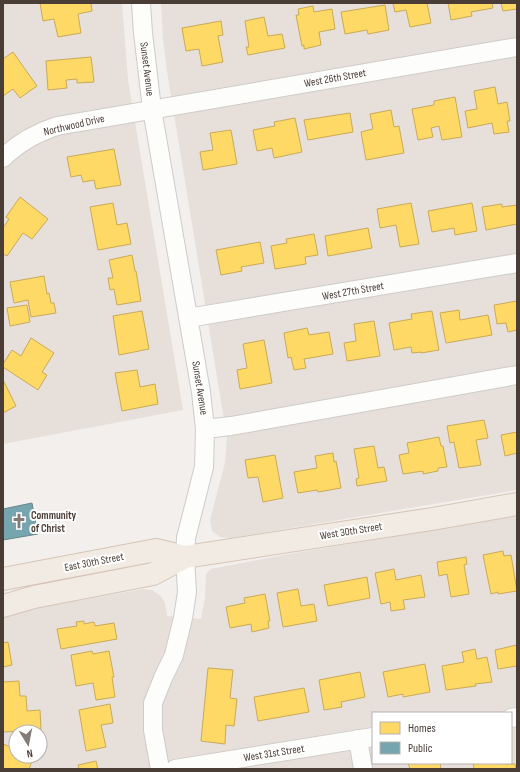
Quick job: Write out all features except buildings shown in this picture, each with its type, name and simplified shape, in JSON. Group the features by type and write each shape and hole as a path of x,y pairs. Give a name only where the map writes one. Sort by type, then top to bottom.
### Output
{"main road":[{"name":"West 30th Street","path":"185,557 517,504"},
{"name":"East 30th Street","path":"3,579 156,550 185,557"},
{"path":"3,606 34,597 153,574 185,557"}],"street":[{"name":"Sunset Avenue","path":"141,3 144,47 152,109 201,392 205,429 204,467 186,538 185,557 187,592 183,618 174,655 153,704 153,730 160,769"},
{"name":"West 26th Street","path":"152,109 517,47"},
{"name":"Northwood Drive","path":"3,158 21,142 39,132 57,126 152,109"},
{"name":"West 27th Street","path":"188,318 517,263"},
{"path":"205,429 231,426 517,375"},
{"path":"363,769 366,738"},
{"name":"West 31st Street","path":"175,769 366,738"}],"shaded area":[{"path":"3,3 122,3 128,80 183,410 3,444"},
{"path":"161,3 517,3 517,490 231,538 220,537 212,531 210,520 225,463 227,438 167,71"},
{"path":"517,516 517,769 3,769 3,614 143,589 152,590 161,596 165,603 167,616 201,619 205,598 207,573 211,569 289,554"}],"place":[{"name":"Community of Christ","path":"19,521"}]}
